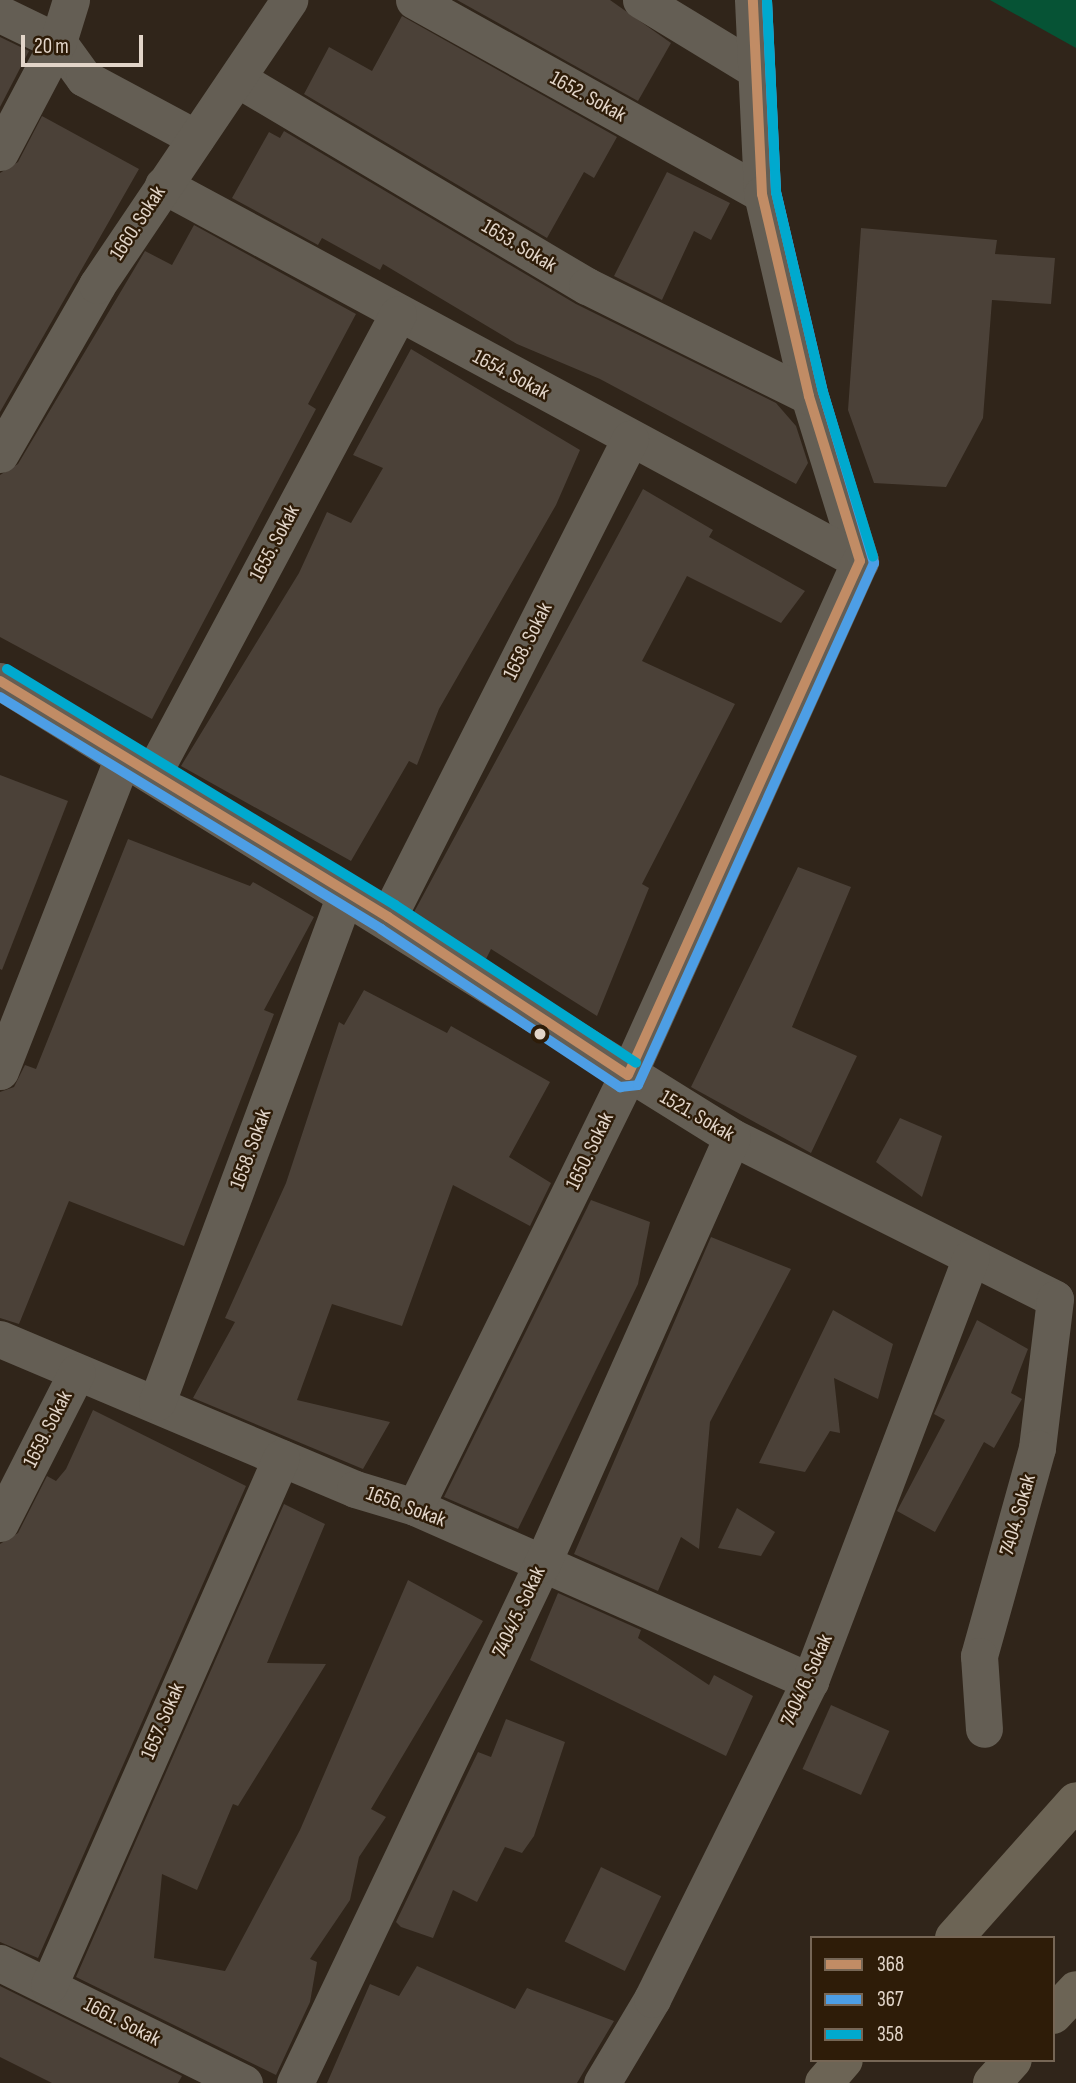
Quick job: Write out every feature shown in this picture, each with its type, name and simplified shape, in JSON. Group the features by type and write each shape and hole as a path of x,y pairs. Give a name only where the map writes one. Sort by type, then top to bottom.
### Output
{"highway":[{"path":"956,1936 1070,1808"},
{"path":"1055,2013 1076,1990"},
{"path":"824,2083 842,2062"},
{"path":"992,2083 1011,2062"}],"street":[{"path":"0,152 58,42 71,0"},
{"name":"1660. Sokak","path":"0,454 163,185 238,79 289,0"},
{"name":"1652. Sokak","path":"414,0 762,194"},
{"path":"641,0 757,70"},
{"path":"753,0 762,194 809,396 860,561"},
{"path":"0,13 58,42 84,78 196,138"},
{"name":"1653. Sokak","path":"238,79 587,286 809,396"},
{"name":"1654. Sokak","path":"163,185 860,561"},
{"name":"1655. Sokak","path":"0,1071 138,765 398,314"},
{"name":"1658. Sokak","path":"388,917 630,439"},
{"name":"1650. Sokak","path":"415,1507 628,1075 860,561"},
{"name":"1521. Sokak","path":"0,681 345,895 388,917 628,1075 732,1137 1055,1299"},
{"name":"1658. Sokak","path":"157,1402 345,895"},
{"name":"7404/5. Sokak","path":"295,2083 542,1564 732,1137"},
{"name":"7404/6. Sokak","path":"602,2083 652,1999 810,1681 971,1258"},
{"name":"7404. Sokak","path":"984,1729 979,1656 1037,1448 1055,1299"},
{"name":"1656. Sokak","path":"0,1339 76,1372 157,1402 281,1458 415,1507 810,1681"},
{"name":"1659. Sokak","path":"0,1523 76,1372"},
{"name":"1657. Sokak","path":"48,1985 281,1458"},
{"name":"1661. Sokak","path":"0,1963 243,2083"}],"green space":[{"path":"990,0 1076,0 1076,48"}],"building":[{"path":"457,0 610,0 671,43 638,101"},
{"path":"402,16 617,137 594,178 584,172 547,238 304,94 329,47 372,71"},
{"path":"0,37 29,51 0,107"},
{"path":"42,116 139,169 0,412 0,173 18,162"},
{"path":"284,131 576,304 776,403 796,426 808,463 796,484 600,379 517,344 383,264 380,270 322,238 318,245 232,198 269,132 280,138"},
{"path":"667,172 730,203 711,240 694,231 662,300 614,276"},
{"path":"194,225 356,314 308,404 316,409 152,719 0,637 0,475 18,464 145,251 172,265"},
{"path":"861,228 997,240 995,254 1055,258 1051,304 992,300 983,418 946,487 874,483 848,410"},
{"path":"411,349 580,450 556,505 439,709 417,765 409,761 351,861 181,766 299,573 327,512 351,523 383,468 353,455"},
{"path":"643,489 713,530 709,537 805,591 781,623 687,576 642,661 735,704 642,884 649,888 597,1016 491,949 486,959 413,914"},
{"path":"0,775 68,801 2,970 0,969"},
{"path":"128,839 250,886 253,882 314,917 264,1010 274,1014 184,1246 69,1201 19,1324 0,1318 0,1092 14,1087 25,1065 36,1069"},
{"path":"798,867 851,887 792,1027 857,1056 811,1153 691,1087"},
{"path":"364,990 447,1033 451,1026 550,1082 509,1157 551,1183 530,1226 453,1185 402,1326 332,1304 297,1400 390,1422 363,1469 193,1398 235,1322 225,1318 286,1183 339,1022 344,1025"},
{"path":"900,1118 942,1136 922,1197 876,1162"},
{"path":"591,1200 650,1222 638,1284 518,1529 444,1497"},
{"path":"711,1237 791,1269 710,1422 699,1549 681,1537 658,1591 574,1554"},
{"path":"833,1310 893,1344 878,1399 834,1378 840,1433 830,1431 805,1472 759,1463"},
{"path":"977,1320 1028,1349 1011,1393 1022,1399 994,1448 984,1442 935,1532 897,1511 945,1420 934,1414"},
{"path":"93,1410 246,1486 38,1958 0,1942 0,1544 18,1533 47,1476 56,1481 66,1469"},
{"path":"284,1504 325,1524 267,1663 326,1664 238,1806 233,1804 197,1890 162,1874 154,1958 225,1971 300,1830 408,1580 483,1621 371,1809 386,1817 359,1857 350,1900 310,1959 317,1962 310,2002 276,2075 76,1977"},
{"path":"737,1508 775,1532 761,1556 718,1548"},
{"path":"558,1593 641,1630 638,1638 709,1685 714,1675 753,1696 726,1756 530,1660"},
{"path":"831,1705 889,1731 861,1795 803,1769"},
{"path":"506,1719 565,1742 534,1836 522,1853 505,1847 477,1902 453,1890 433,1938 401,1927 396,1922 478,1752 491,1757"},
{"path":"601,1867 661,1896 625,1971 565,1942"},
{"path":"417,1966 515,2009 527,1988 614,2021 577,2083 327,2083 370,1984 399,1996"},
{"path":"0,1986 182,2076 178,2083 52,2083 0,2057"}],"transit line":[{"name":"368","path":"0,681 388,917 628,1075 860,561 809,396 762,194 753,0"},
{"name":"367","path":"0,697 381,929 620,1087 638,1085 874,563 823,392 776,192 767,0"},
{"name":"358","path":"767,0 776,192 823,392 873,557"},
{"name":"358","path":"7,669 395,905 636,1063"}]}
